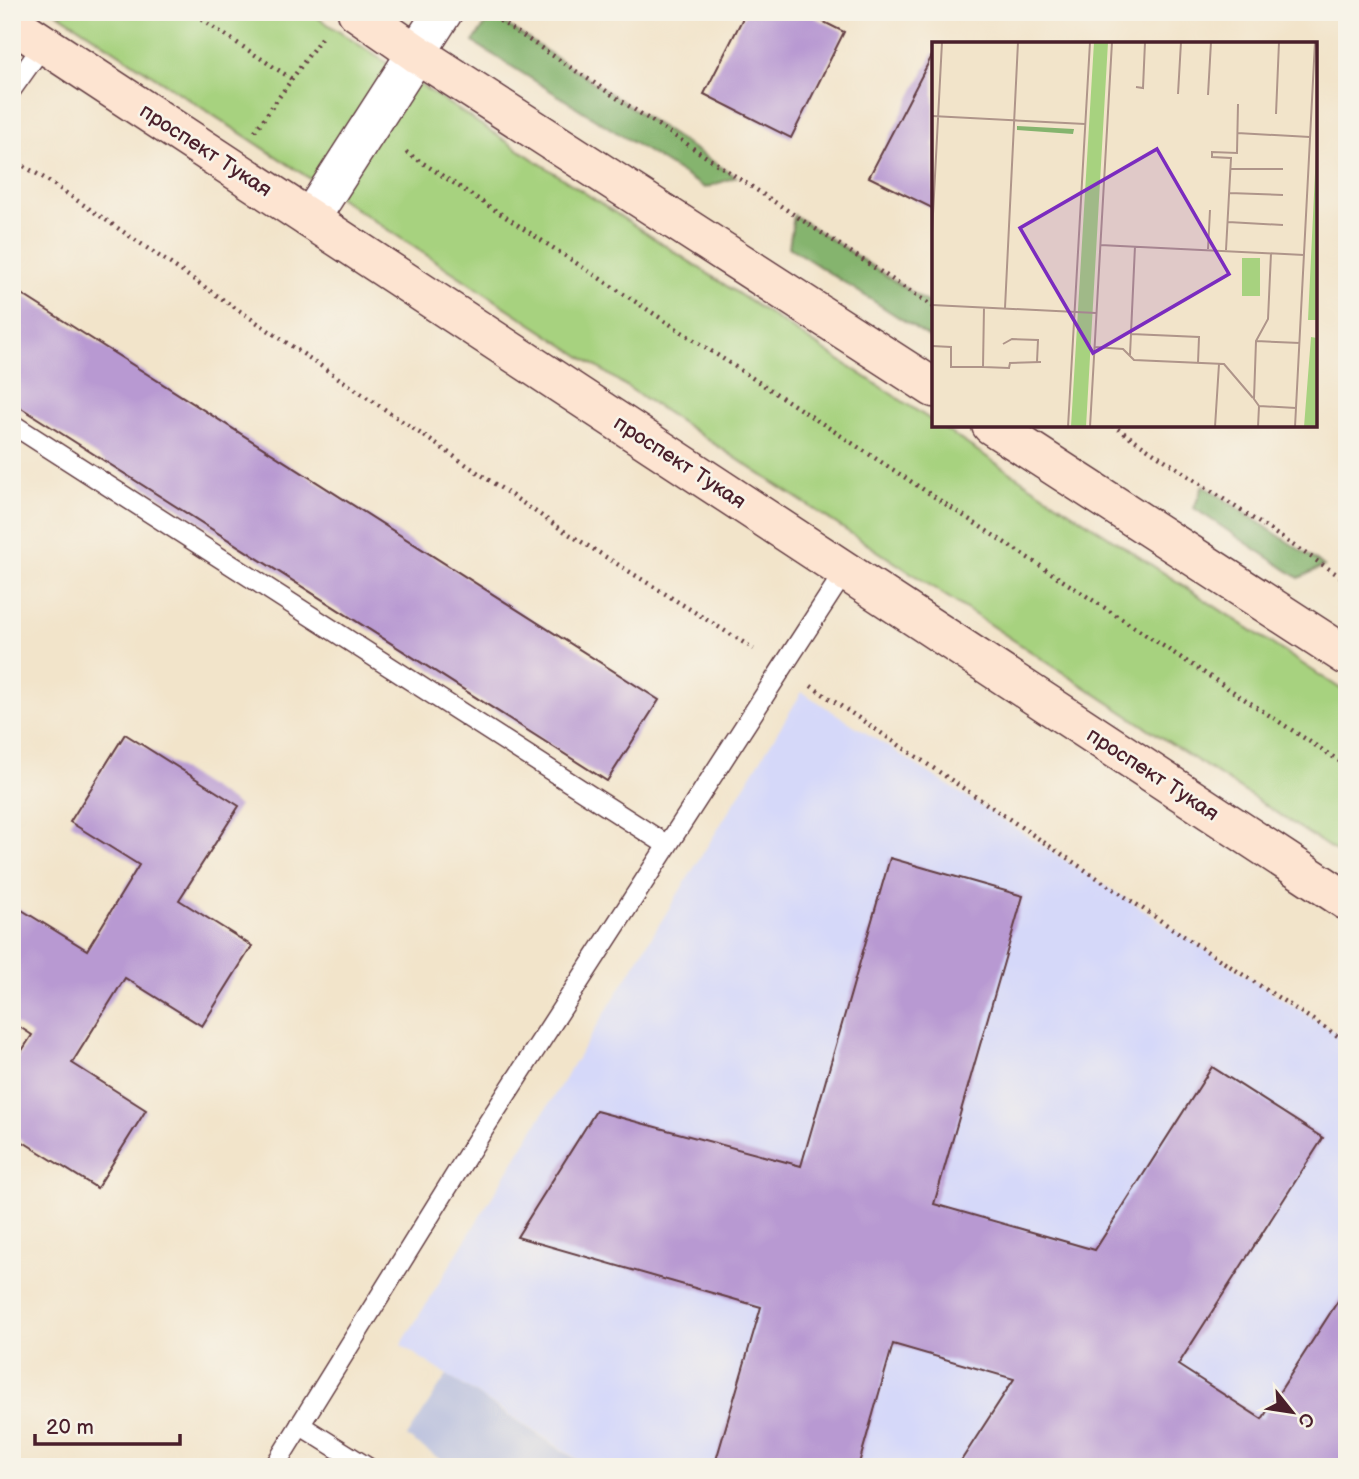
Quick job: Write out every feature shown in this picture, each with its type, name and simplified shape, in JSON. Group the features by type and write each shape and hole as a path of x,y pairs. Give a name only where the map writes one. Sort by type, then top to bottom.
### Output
{"main road":[{"path":"357,12 932,387"},
{"name":"проспект Тукая","path":"12,23 1347,901"},
{"path":"994,427 1347,656"}],"street":[{"path":"310,219 443,12"}],"lane":[{"path":"12,89 44,44"},
{"path":"12,424 667,845"},
{"path":"274,1467 480,1135 845,571"},
{"path":"300,1425 367,1467"}],"path":[{"path":"190,12 292,79"},
{"path":"487,12 932,306"},
{"path":"249,139 322,37"},
{"path":"399,148 1347,766"},
{"path":"12,159 44,178 564,531 782,667 1347,1042"},
{"path":"1115,427 1347,581"}],"shaded area":[{"path":"802,692 1347,1040 1347,1467 589,1467 401,1345"},
{"path":"447,1375 587,1467 452,1467 407,1437"}],"green space":[{"path":"56,12 309,12 932,421 932,427 941,427 1347,693 1347,859"},
{"path":"492,15 736,177 705,188 473,42"},
{"path":"794,215 932,306 932,339 789,247"},
{"path":"1203,485 1324,566 1299,578 1194,508"}],"building":[{"path":"746,12 804,12 844,32 791,138 704,94"},
{"path":"932,56 932,208 869,177"},
{"path":"12,288 659,700 607,781 12,402"},
{"path":"125,734 239,806 179,900 252,946 202,1026 125,978 72,1063 146,1110 97,1188 12,1135 12,1066 32,1035 12,1022 12,904 87,950 139,865 70,822"},
{"path":"890,858 1023,896 934,1204 1095,1250 1212,1067 1323,1138 1178,1365 1262,1419 1347,1287 1347,1467 957,1467 1014,1379 893,1344 858,1467 714,1467 761,1307 517,1237 596,1111 801,1166"}]}
